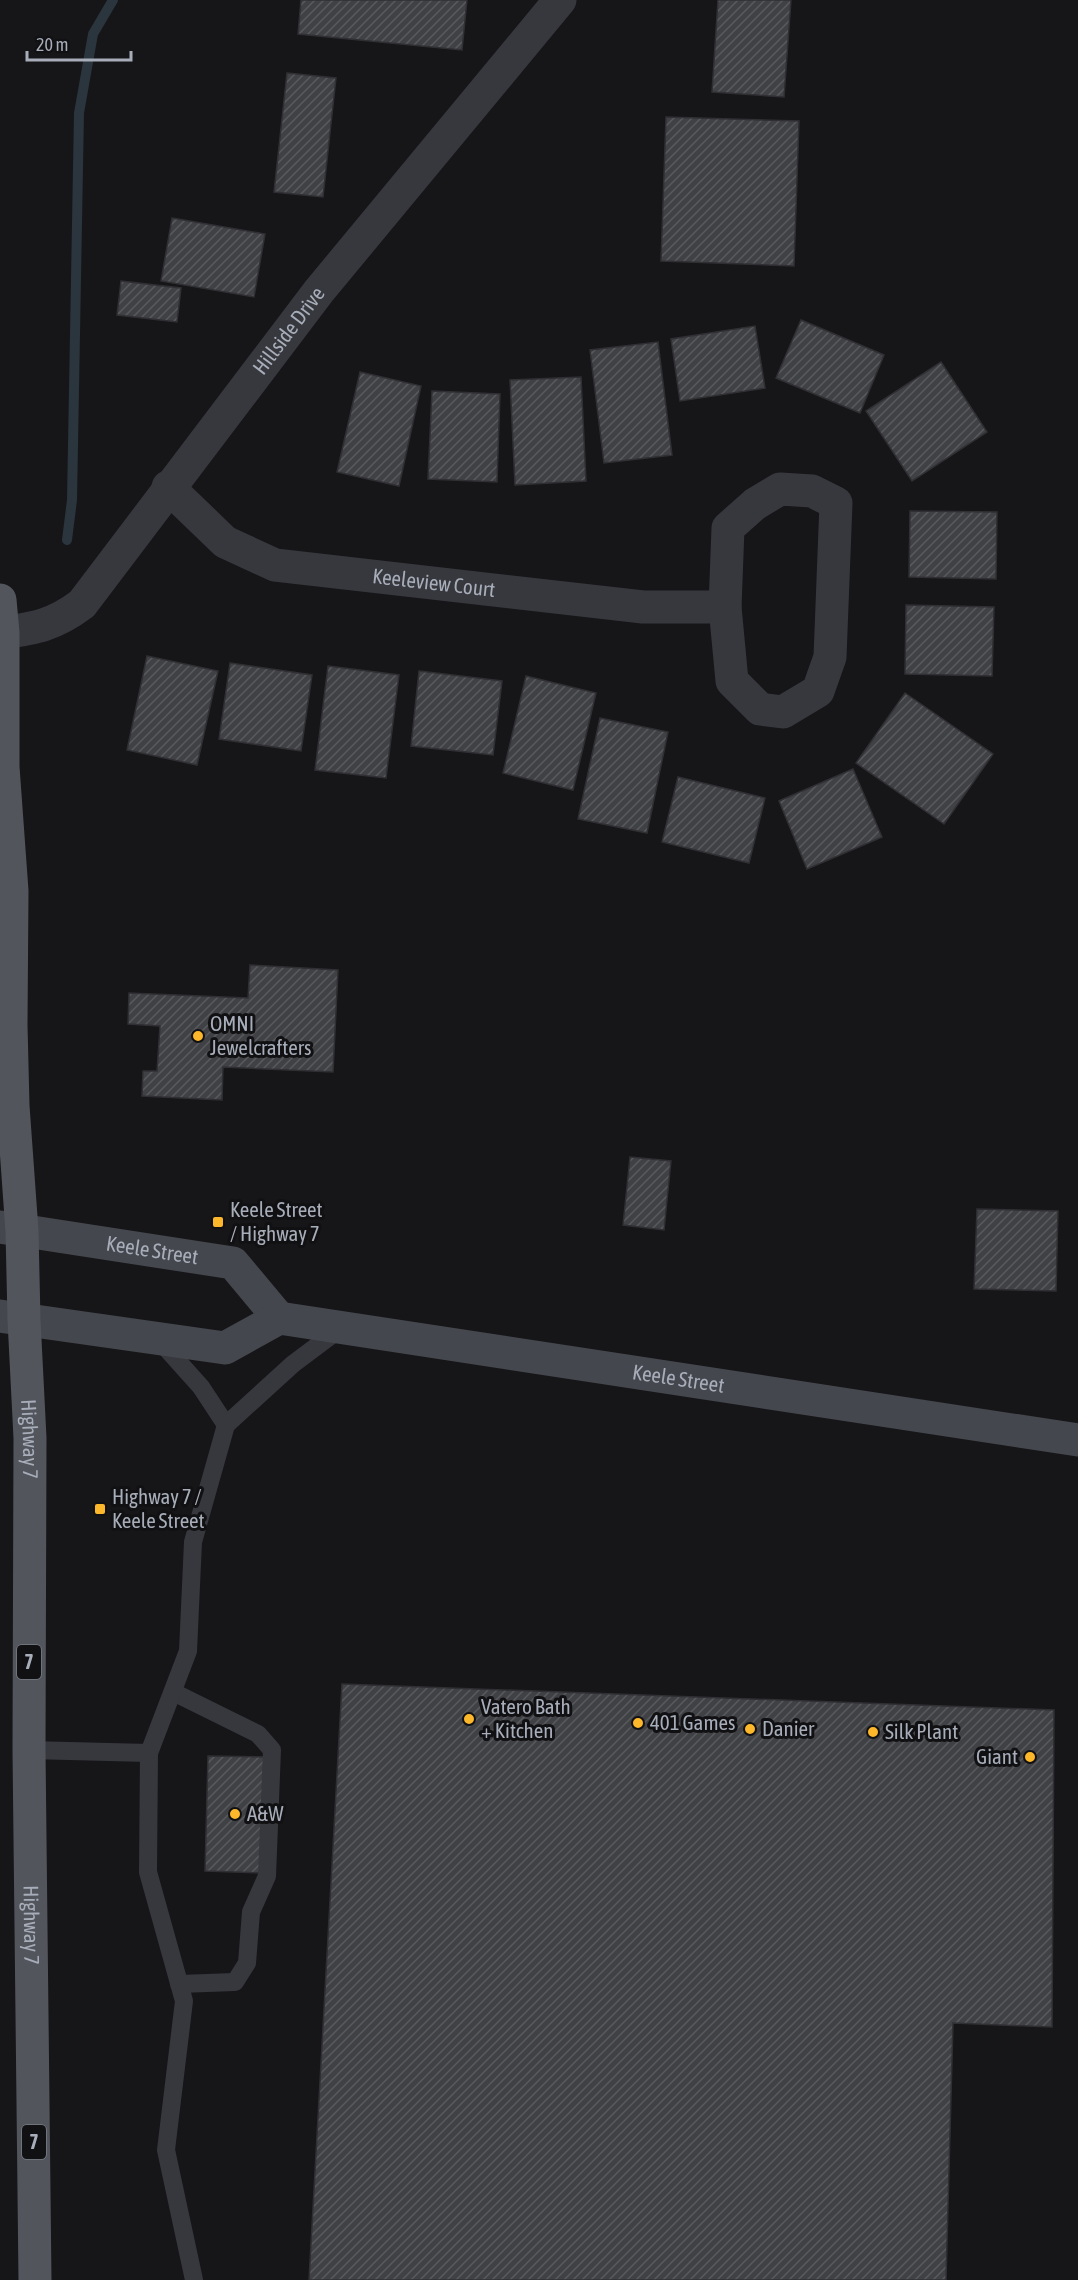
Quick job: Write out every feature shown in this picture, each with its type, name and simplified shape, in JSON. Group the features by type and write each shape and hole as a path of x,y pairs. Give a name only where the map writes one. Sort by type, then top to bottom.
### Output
{"main road":[{"name":"Highway 7","path":"0,600 3,633 3,767 12,891 12,1318 30,1438 29,1750 35,2280"},
{"name":"Keele Street","path":"11,1229 233,1263 279,1318 1078,1440"},
{"path":"12,1318 225,1348 279,1318"}],"street":[{"name":"Hillside Drive","path":"3,633 42,627 69,614 82,604 168,487 319,291 560,0"},
{"name":"Keeleview Court","path":"168,487 225,542 275,565 643,607 725,607"},
{"path":"780,489 812,491 836,503 830,657 818,691 783,712 760,709 732,681 725,607 728,528 755,504 780,489"}],"lane":[{"path":"194,2280 166,2150 184,2001 148,1872 150,1753 188,1651 193,1542 226,1425 293,1364 341,1328"},
{"path":"157,1338 201,1387 226,1425"},
{"path":"173,1692 258,1734 272,1750 267,1876 251,1912 247,1963 235,1982 179,1984"},
{"path":"29,1750 150,1753"}],"building":[{"path":"301,0 467,0 462,50 298,34"},
{"path":"718,0 791,0 784,97 712,92"},
{"path":"287,73 336,78 323,197 274,192"},
{"path":"666,117 799,121 794,266 661,261"},
{"path":"172,218 265,234 254,297 161,281"},
{"path":"121,281 181,288 177,322 117,315"},
{"path":"801,320 884,355 860,413 776,378"},
{"path":"755,326 765,388 680,401 671,339"},
{"path":"658,342 672,455 604,463 590,350"},
{"path":"941,362 987,432 912,481 866,411"},
{"path":"360,372 421,386 399,486 337,472"},
{"path":"581,377 586,481 515,485 510,380"},
{"path":"432,391 500,394 497,482 428,479"},
{"path":"910,511 997,512 996,579 909,577"},
{"path":"906,605 994,607 992,676 905,674"},
{"path":"147,656 218,671 197,765 127,750"},
{"path":"230,663 312,675 301,751 219,739"},
{"path":"328,666 399,675 386,778 315,770"},
{"path":"419,671 502,681 493,755 411,746"},
{"path":"526,676 596,693 573,790 503,773"},
{"path":"905,693 993,754 944,824 856,763"},
{"path":"600,718 668,732 647,833 578,819"},
{"path":"853,769 882,837 807,869 779,801"},
{"path":"678,777 765,798 749,863 662,842"},
{"path":"250,965 338,970 333,1072 223,1067 222,1100 142,1096 143,1071 157,1071 160,1026 128,1024 129,993 248,998"},
{"path":"630,1157 671,1161 664,1230 623,1225"},
{"path":"977,1209 1058,1211 1056,1291 974,1289"},
{"path":"342,1684 1054,1710 1052,2027 953,2023 946,2280 309,2280"},
{"name":"A&W","path":"208,1756 264,1757 260,1873 205,1871"}],"waterway":[{"path":"67,540 72,500 79,113 93,34 113,0"}],"place":[{"name":"OMNI Jewelcrafters","path":"198,1036"},
{"name":"Keele Street / Highway 7","path":"218,1222"},
{"name":"Highway 7 / Keele Street","path":"100,1509"},
{"name":"Vatero Bath + Kitchen","path":"469,1719"},
{"name":"401 Games","path":"638,1723"},
{"name":"Danier","path":"750,1729"},
{"name":"Silk Plant","path":"873,1732"},
{"name":"Giant","path":"1030,1757"},
{"name":"A&W","path":"235,1814"}]}
